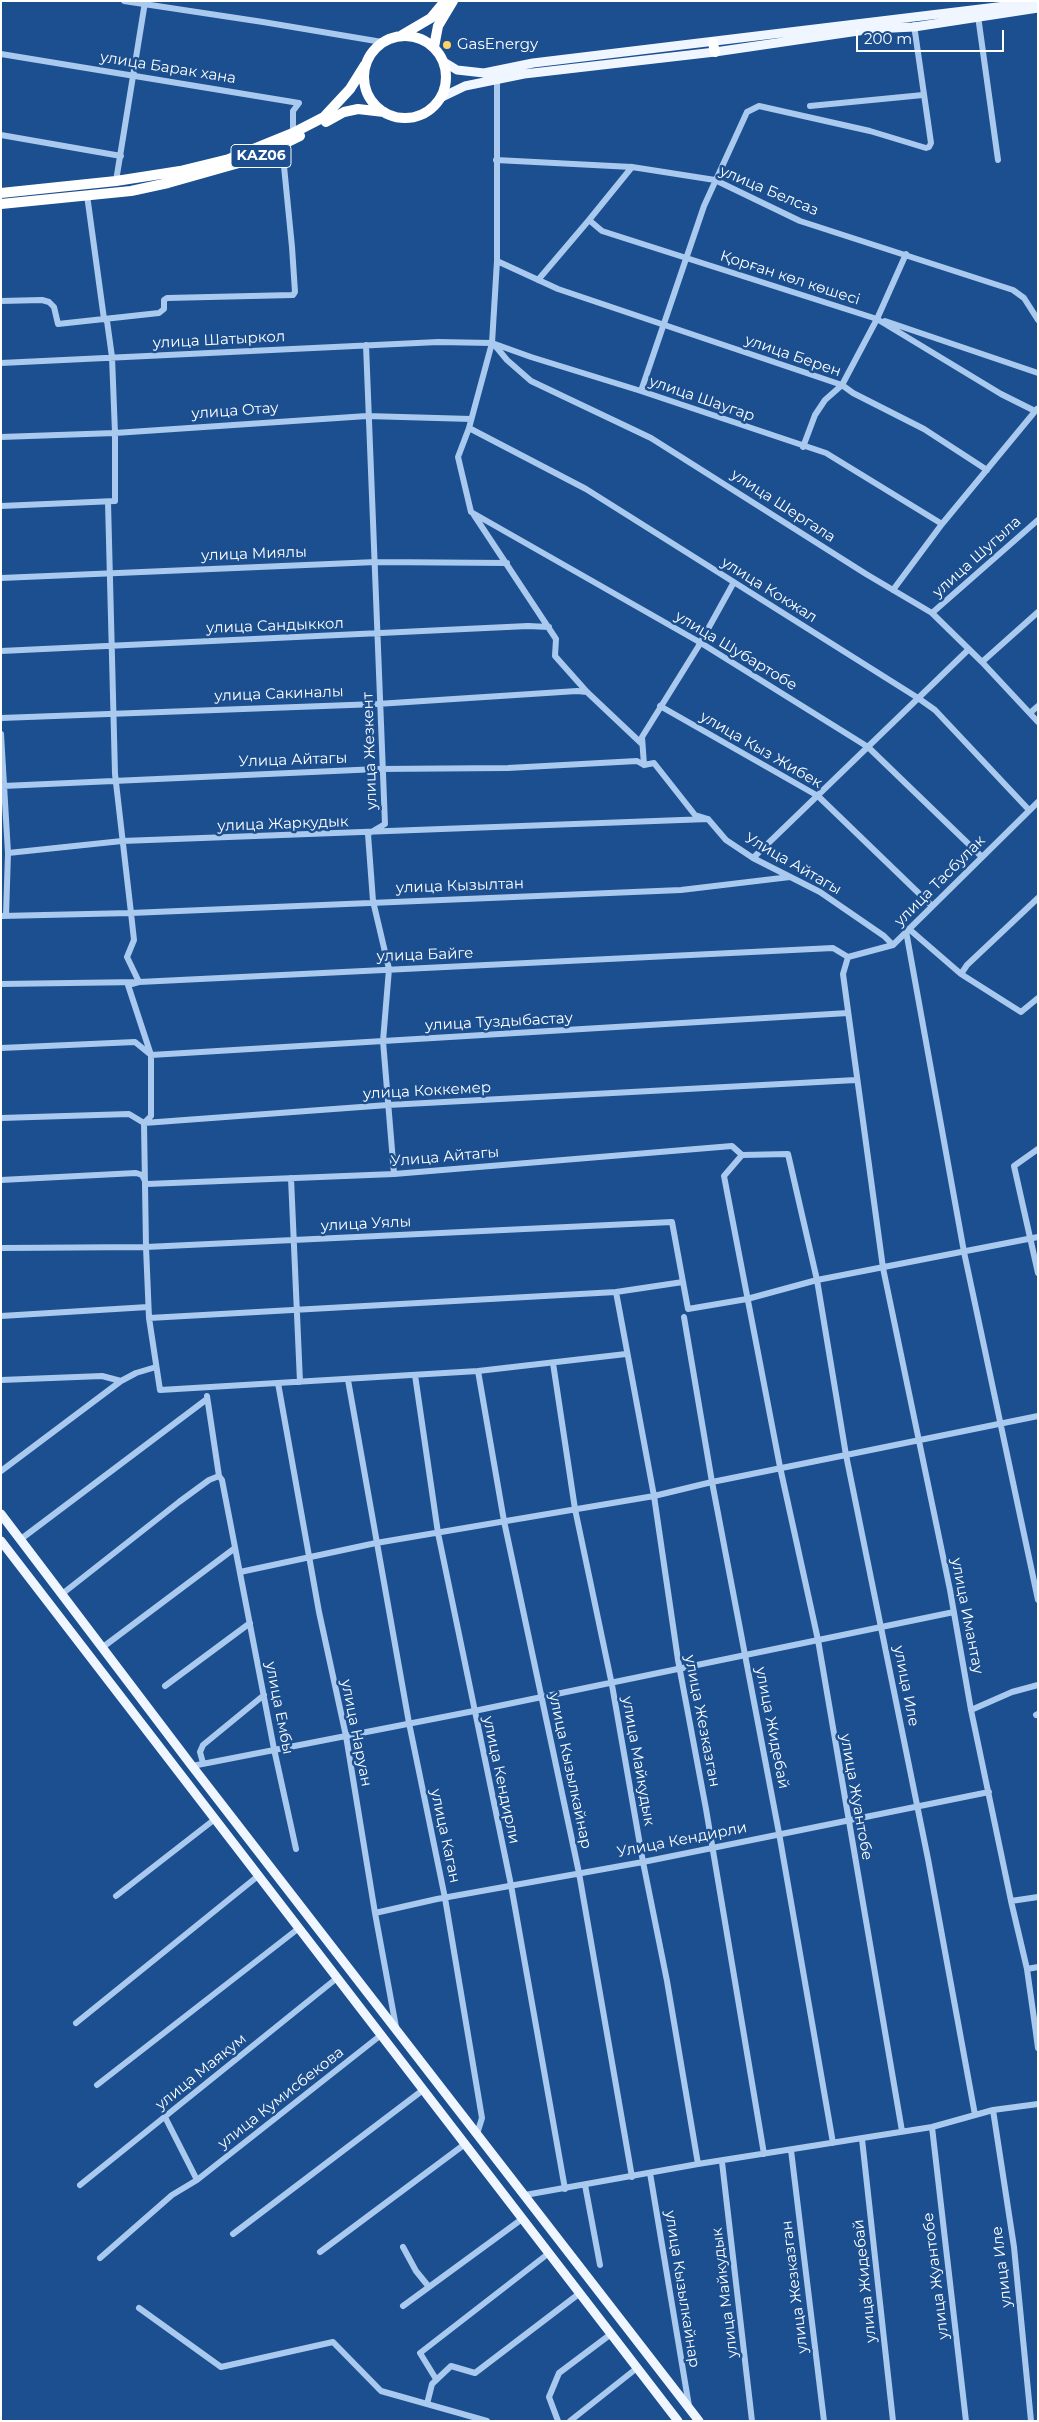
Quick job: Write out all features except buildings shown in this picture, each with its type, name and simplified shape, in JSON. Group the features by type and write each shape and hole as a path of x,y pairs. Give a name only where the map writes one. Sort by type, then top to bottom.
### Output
{"highway":[{"path":"382,42 402,35 431,18 445,1"},
{"path":"434,47 438,26 453,1"},
{"path":"402,35 425,40 434,47 444,62 446,74 445,87 440,98"},
{"name":"KАZ06","path":"1,193 116,181 180,171 229,159 293,133 331,111 350,89 371,52 382,42"},
{"path":"365,65 364,79 367,92 374,103 384,112"},
{"name":"KАZ06","path":"1,204 131,191 209,173 253,159 282,146 344,112 358,109 384,112 396,117 408,118 421,115 432,108 440,98"}],"main road":[{"path":"444,62 457,70 484,72 533,63 714,48 911,17 1038,2"},
{"path":"440,98 465,86 497,78 714,48 872,29 914,26 1038,8"},
{"path":"1,1514 192,1766 396,2027 698,2421"},
{"path":"1,1541 678,2421"},
{"path":"243,1855 255,1846"}],"street":[{"path":"124,1 382,42"},
{"path":"116,181 145,3"},
{"path":"978,16 998,160"},
{"path":"641,391 685,258 715,180 747,112 759,106 870,131 926,148 931,143 914,26 911,17"},
{"name":"улица Барак хана","path":"1,54 299,103 293,111 293,133"},
{"path":"497,78 496,261 492,342 469,428 458,457 465,491 471,512 507,563 556,639 555,656 587,692 642,744"},
{"path":"810,106 923,95"},
{"path":"1,135 121,156"},
{"path":"1,301 42,300 49,302 54,307 58,324 162,312 164,300 167,298 292,295 295,292 292,247 282,146"},
{"name":"улица Белсаз","path":"496,160 632,167 715,180 800,221 1013,290 1024,298 1038,320"},
{"path":"538,280 632,167"},
{"path":"88,195 104,319 107,321 112,358 115,433 108,573 116,779 134,940 127,957 139,982 128,986 151,1055 151,1116 144,1123 146,1247 149,1318 160,1390 478,1372 626,1354"},
{"name":"Қорған көл көшесі","path":"589,220 602,231 877,318 1001,394 1036,410"},
{"path":"803,447 816,415 825,400 842,385 877,318 906,254"},
{"name":"улица Берен","path":"496,261 558,289 842,385 853,393 924,429 987,470"},
{"path":"877,318 1038,373"},
{"name":"улица Шаугар","path":"438,342 492,342 531,357 641,391 803,447 826,453 942,524"},
{"name":"улица Шатыркол","path":"1,363 438,342"},
{"name":"улица Шергала","path":"492,342 507,360 531,381 651,438 932,613 982,662 1038,722"},
{"name":"улица Жезкент","path":"366,345 371,416 385,824 368,834"},
{"path":"893,590 942,524 1036,410"},
{"name":"улица Отау","path":"1,437 115,433 276,420 371,416 471,419"},
{"name":"улица Кокжал","path":"469,428 586,490 918,698 935,710 1029,810"},
{"path":"1,506 111,501"},
{"name":"улица Шубартобе","path":"471,512 700,643 868,747 982,857"},
{"name":"улица Шугыла","path":"932,613 1038,520"},
{"name":"улица Миялы","path":"1,578 376,562 507,563"},
{"path":"644,765 642,737 700,643 734,582"},
{"path":"982,662 1038,612"},
{"name":"улица Сандыккол","path":"1,651 378,635 528,626 549,628"},
{"path":"753,858 969,649"},
{"name":"улица Сакиналы","path":"1,718 381,703 577,691 587,692"},
{"name":"улица Кыз Жибек","path":"660,706 818,796 932,906"},
{"path":"1030,713 1038,706"},
{"path":"1,734 8,853 4,916"},
{"name":"Улица Айтагы","path":"3,786 116,779 383,769 508,768 637,761 644,765 654,763 695,815 708,819 726,840 753,858 820,892 894,945"},
{"name":"улица Тасбулак","path":"848,957 894,945 1038,802"},
{"name":"улица Жаркудык","path":"8,853 122,842 368,834 708,819"},
{"path":"368,834 373,901 389,969 383,1041 394,1174"},
{"name":"улица Кызылтан","path":"4,916 131,913 373,901 682,890 790,877"},
{"path":"961,974 967,965 1038,898"},
{"path":"907,930 961,974 1021,1012 1038,998"},
{"path":"907,930 964,1252 1002,1423 1038,1600"},
{"name":"улица Байге","path":"1,984 139,982 833,948 848,957"},
{"name":"улица Имантау","path":"848,957 842,974 883,1268 954,1612 971,1710 1027,1969 1038,2048"},
{"name":"улица Туздыбастау","path":"151,1055 848,1013"},
{"path":"1,1048 135,1042 151,1055"},
{"name":"улица Коккемер","path":"1,1118 129,1114 144,1123 388,1105 856,1080"},
{"name":"Улица Айтагы","path":"146,1184 394,1174 732,1146 742,1155 788,1154 817,1280"},
{"path":"1038,1149 1014,1166 1038,1273"},
{"path":"742,1155 724,1176 746,1299 780,1467"},
{"path":"1,1180 136,1173 142,1176 146,1184"},
{"path":"291,1178 300,1382"},
{"name":"улица Уялы","path":"1,1248 146,1247 672,1222 683,1282"},
{"path":"149,1318 616,1292 683,1282 688,1310 746,1299 817,1280 1038,1237"},
{"name":"улица Иле","path":"817,1280 846,1455 882,1628 975,2114"},
{"name":"улица Жезказган","path":"616,1292 626,1354 654,1496 679,1669 712,1847 764,2154"},
{"path":"1,1316 148,1307"},
{"name":"улица Жидебай","path":"684,1317 712,1482 779,1834 833,2143"},
{"name":"улица Майкудык","path":"553,1362 574,1509 612,1683 643,1862 667,1981 698,2164"},
{"path":"1,1472 121,1381 156,1368"},
{"name":"улица Кызылкайнар","path":"478,1372 504,1521 579,1873 632,2176"},
{"path":"1,1380 102,1376 121,1381"},
{"name":"улица Кендирли","path":"415,1376 438,1533 511,1886 565,2189"},
{"name":"улица Каган","path":"348,1380 408,1723 445,1898 482,2118 478,2134"},
{"name":"улица Наруан","path":"278,1383 309,1559 346,1736 375,1913"},
{"path":"20,1539 206,1398 209,1388"},
{"name":"улица Ембы","path":"206,1398 219,1476 222,1480 274,1749 296,1849"},
{"path":"240,1572 309,1559 376,1543 654,1496 780,1467 1038,1416"},
{"name":"улица Жуантобе","path":"780,1467 818,1640 847,1820 902,2131"},
{"path":"62,1594 172,1507 209,1480 219,1476"},
{"path":"103,1647 235,1548"},
{"path":"192,1766 474,1711 954,1612"},
{"path":"165,1686 250,1623"},
{"path":"971,1710 1012,1692 1038,1685"},
{"path":"203,1763 200,1752 203,1745 264,1695"},
{"name":"Улица Кендирли","path":"375,1913 445,1898 643,1862 916,1805 989,1792"},
{"path":"116,1896 215,1819"},
{"path":"76,2023 258,1876"},
{"path":"1011,1901 1038,1896"},
{"path":"375,1913 396,2027"},
{"path":"97,2085 299,1928"},
{"path":"1027,1969 1038,1967"},
{"name":"улица Маякум","path":"80,2185 337,1978"},
{"name":"улица Кумисбекова","path":"100,2258 172,2195 197,2180 381,2035"},
{"path":"233,2234 423,2090"},
{"path":"525,2196 698,2164 722,2162 932,2127 993,2110 1038,2104"},
{"name":"улица Иле","path":"993,2110 1014,2247 1031,2421"},
{"path":"165,2117 197,2180"},
{"name":"улица Жуантобе","path":"932,2127 966,2421"},
{"name":"улица Жидебай","path":"862,2139 893,2421"},
{"path":"320,2252 465,2144"},
{"name":"улица Жезказган","path":"791,2150 824,2421"},
{"name":"улица Майкудык","path":"722,2162 752,2421"},
{"name":"улица Кызылкайнар","path":"650,2173 690,2409"},
{"path":"585,2185 600,2265"},
{"path":"403,2306 522,2218"},
{"path":"403,2247 416,2271 428,2287"},
{"path":"436,2379 420,2353 549,2253"},
{"path":"427,2404 432,2384 451,2366 475,2373 580,2294"},
{"path":"139,2308 221,2367 333,2342 382,2391 487,2421"},
{"path":"558,2421 549,2397 559,2373 611,2334"},
{"path":"570,2421 637,2368"}],"place":[{"name":"GasEnergy","path":"447,45"}]}
